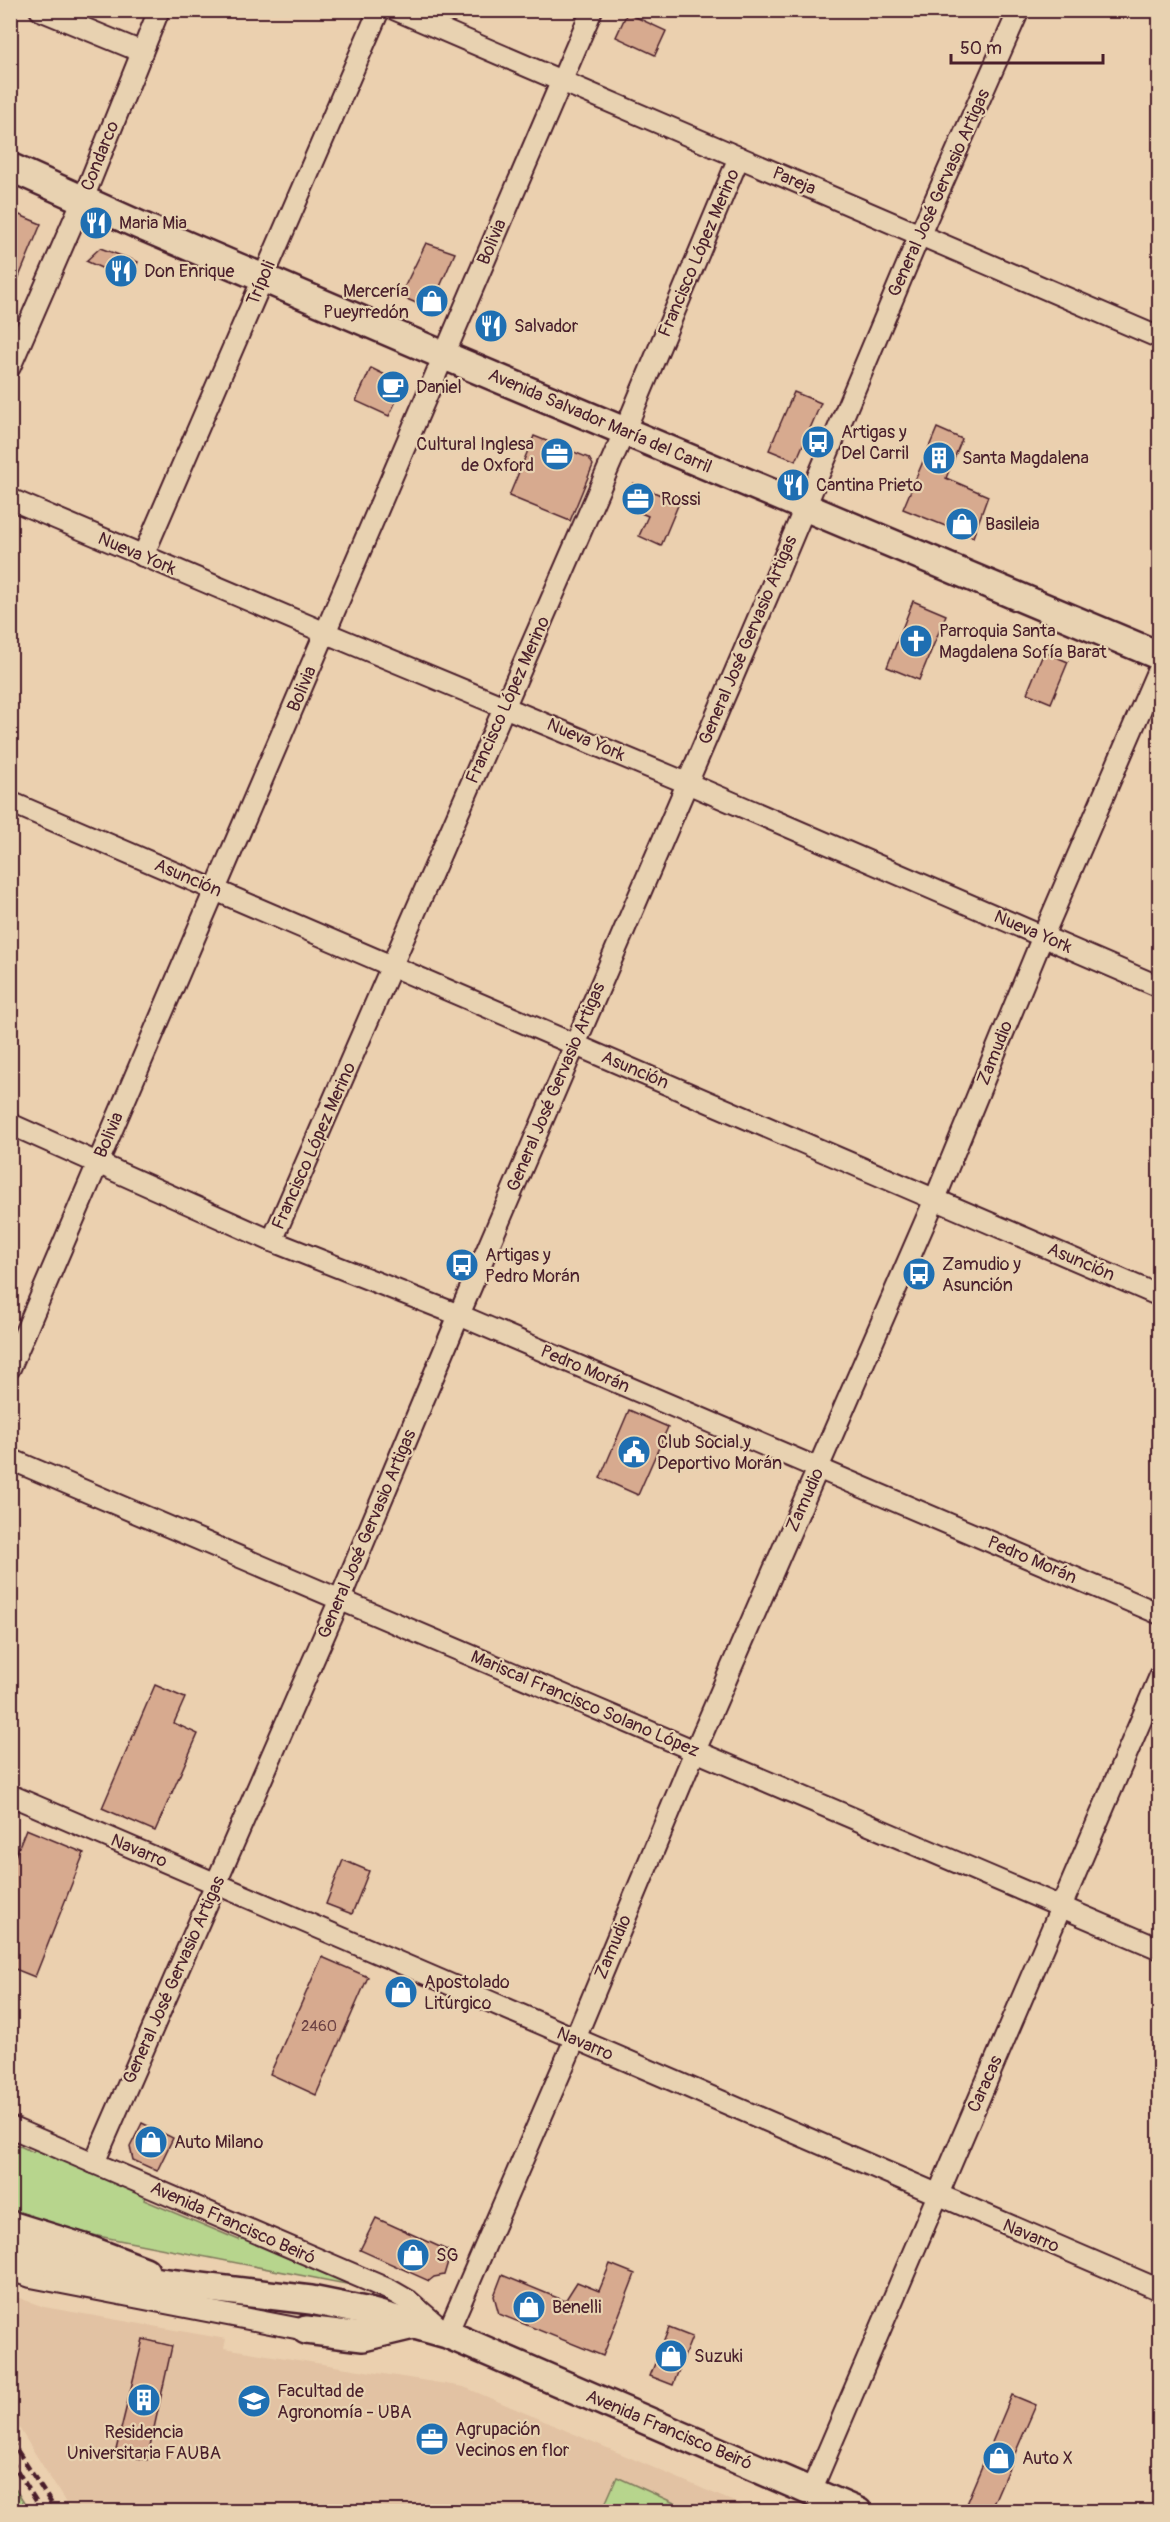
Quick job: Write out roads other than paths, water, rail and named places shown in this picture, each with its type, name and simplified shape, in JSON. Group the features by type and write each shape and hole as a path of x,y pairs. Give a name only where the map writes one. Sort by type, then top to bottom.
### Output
{"main road":[{"name":"Avenida Salvador María del Carril","path":"10,167 443,355 1160,656"},
{"path":"10,2225 87,2249 191,2288"},
{"path":"10,2251 92,2274 191,2288"},
{"name":"Avenida Francisco Beiró","path":"191,2288 312,2300 415,2324 447,2334 858,2511"},
{"path":"306,2330 363,2337 415,2324"}],"street":[{"path":"40,10 142,52"},
{"name":"Condarco","path":"10,367 83,199 159,10"},
{"name":"Trípoli","path":"143,556 379,10"},
{"name":"Pareja","path":"396,10 1160,338"},
{"name":"Bolivia","path":"10,1368 592,10"},
{"name":"General José Gervasio Artigas","path":"94,2163 340,1599 459,1314 805,508 920,234 1019,10"},
{"name":"Francisco López Merino","path":"272,1241 626,430 739,157"},
{"name":"Nueva York","path":"10,499 687,783 1160,987"},
{"name":"Zamudio","path":"447,2334 575,2039 695,1751 935,1199 1043,936 1160,665"},
{"name":"Asunción","path":"10,802 1160,1296"},
{"name":"Pedro Morán","path":"10,1125 272,1241 459,1314 1160,1614"},
{"name":"Mariscal Francisco Solano López","path":"10,1459 1160,1949"},
{"name":"Caracas","path":"811,2491 1160,1676"},
{"name":"Navarro","path":"10,1795 1160,2290"},
{"name":"Avenida Francisco Beiró","path":"10,2127 390,2290 409,2301 447,2334"},
{"path":"10,2270 31,2277 306,2330"}],"railway":[{"path":"10,2439 57,2512"},
{"path":"10,2459 43,2512"}],"place":[{"name":"Maria Mia","path":"96,223"},
{"name":"Don Enrique","path":"121,271"},
{"name":"Mercería Pueyrredón","path":"432,301"},
{"name":"Salvador","path":"491,326"},
{"name":"Daniel","path":"393,387"},
{"name":"Artigas y Del Carril","path":"818,442"},
{"name":"Cultural Inglesa de Oxford","path":"557,454"},
{"name":"Santa Magdalena","path":"939,458"},
{"name":"Cantina Prieto","path":"793,485"},
{"name":"Rossi","path":"638,499"},
{"name":"Basileia","path":"962,524"},
{"name":"Parroquia Santa Magdalena Sofía Barat","path":"916,641"},
{"name":"Artigas y Pedro Morán","path":"462,1265"},
{"name":"Zamudio y Asunción","path":"919,1274"},
{"name":"Club Social y Deportivo Morán","path":"634,1452"},
{"name":"Apostolado Litúrgico","path":"401,1992"},
{"name":"Auto Milano","path":"151,2142"},
{"name":"SG","path":"413,2255"},
{"name":"Benelli","path":"529,2307"},
{"name":"Suzuki","path":"671,2356"},
{"name":"Residencia Universitaria FAUBA","path":"144,2400"},
{"name":"Facultad de Agronomía - UBA","path":"254,2401"},
{"name":"Agrupación Vecinos en flor","path":"432,2439"},
{"name":"Auto X","path":"999,2458"}]}
